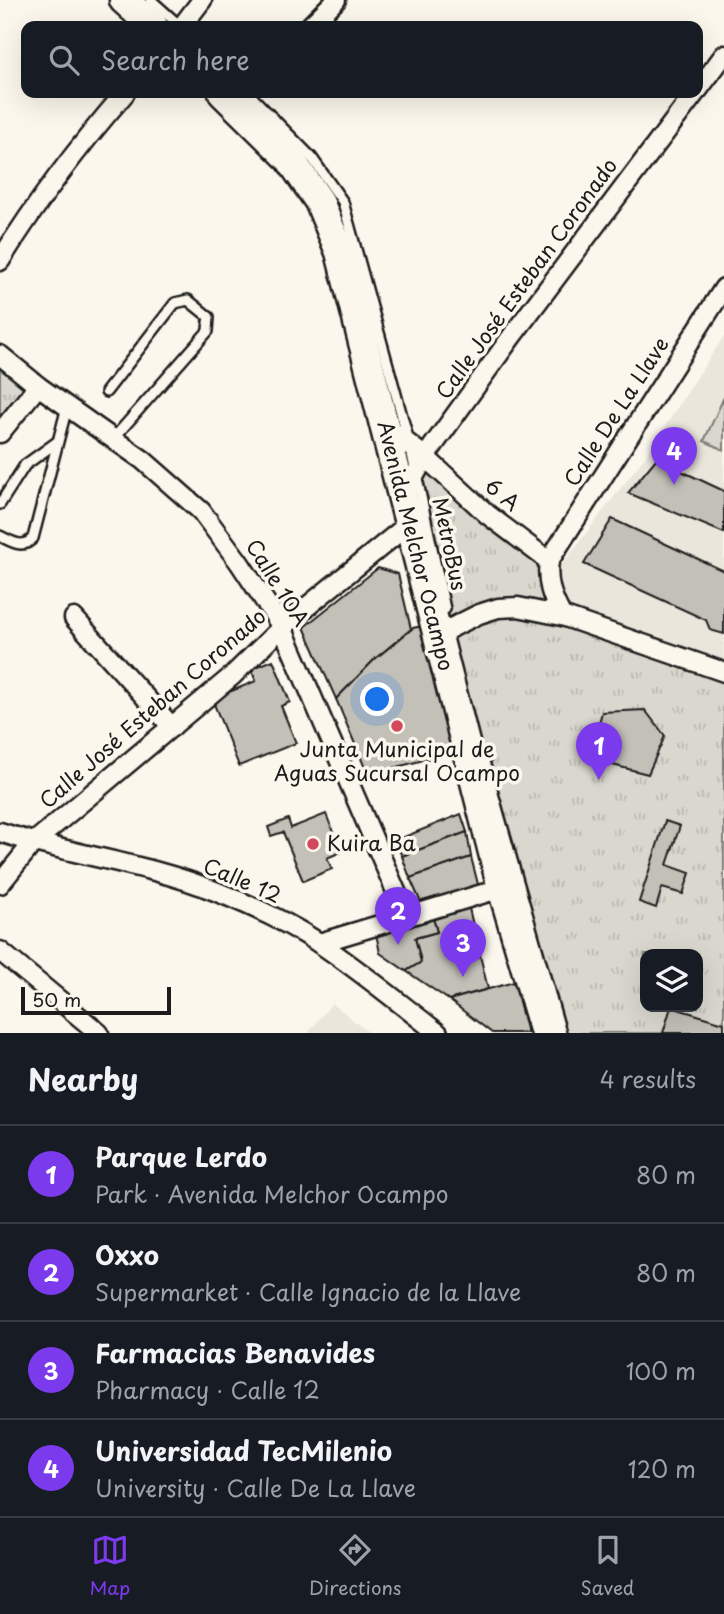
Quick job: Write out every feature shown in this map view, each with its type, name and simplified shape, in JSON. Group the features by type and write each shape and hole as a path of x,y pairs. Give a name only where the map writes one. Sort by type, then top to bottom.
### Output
{"main road":[{"path":"124,0 147,21"},
{"name":"Avenida Melchor Ocampo","path":"240,98 290,159 319,201 340,252 384,425 410,498 446,635 502,888 545,1033"}],"street":[{"path":"185,21 202,0"},
{"path":"315,21 336,0"},
{"name":"Calle José Esteban Coronado","path":"703,82 724,55"},
{"path":"0,261 44,193 121,98"},
{"name":"Calle José Esteban Coronado","path":"0,884 33,843 232,676 410,498 425,457 598,219 691,98"},
{"name":"Calle De La Llave","path":"549,561 724,288"},
{"name":"Calle 10A","path":"0,355 38,386 143,460 201,510 239,562 282,627 407,917"},
{"path":"0,433 38,386"},
{"name":"6 A","path":"384,425 425,457 487,514 549,561"},
{"path":"549,561 548,584 562,616"},
{"path":"446,635 479,614 498,608 518,607 562,616 724,672"},
{"path":"74,618 172,727"},
{"name":"Calle 12","path":"0,832 214,890 319,943 438,1033"},
{"path":"319,943 502,888"},
{"path":"0,951 99,1033"}],"lane":[{"path":"151,0 175,21"},
{"name":"MetroBus","path":"240,98 312,158 343,202 410,445 410,498 446,635"},
{"path":"106,392 175,303 188,300 209,317 208,331 113,439"},
{"path":"0,536 19,545 29,543 33,538 67,407"},
{"path":"0,504 26,465 57,442"},
{"path":"478,742 561,1033"}],"shaded area":[{"path":"724,336 724,668 577,617 564,603 555,583 557,571 647,454"},
{"path":"332,1003 369,1033 308,1033"}],"green space":[{"path":"0,355 38,386 0,432"},
{"path":"724,397 724,450 704,441"},
{"path":"425,457 549,561 562,616 724,672 724,1033 545,1033 403,497"}],"building":[{"path":"656,459 724,491 724,533 628,493"},
{"path":"612,519 724,571 724,634 710,630 706,620 584,564"},
{"path":"378,568 398,574 411,629 375,659 336,699 304,627"},
{"name":"Junta Municipal de Aguas Sucursal Ocampo","path":"422,626 453,752 368,775 336,699 375,659 413,628"},
{"path":"273,660 290,702 281,706 296,743 239,766 212,699 256,681 251,669"},
{"path":"645,710 665,736 648,774 589,759 602,712"},
{"name":"Kuira Ba","path":"326,814 341,852 327,858 332,869 303,881 283,832 271,836 268,827 288,819 291,828"},
{"path":"461,814 467,832 402,856 394,841"},
{"path":"665,821 680,826 667,865 690,873 683,894 662,888 656,908 639,902"},
{"path":"467,832 471,857 410,878 402,856"},
{"path":"471,857 480,892 424,910 410,878"},
{"path":"468,904 488,989 449,1000 406,971 421,962 415,938 437,932 432,915"},
{"path":"432,915 437,932 415,938 421,962 406,971 380,953 376,934"},
{"path":"514,982 527,1033 492,1033 449,1000"},
{"path":"669,1012 688,1012 724,1023 724,1033 663,1033"}],"place":[{"name":"Universidad TecMilenio","path":"674,485"},
{"name":"Junta Municipal de Aguas Sucursal Ocampo","path":"397,726"},
{"name":"Parque Lerdo","path":"599,780"},
{"name":"Kuira Ba","path":"313,844"},
{"name":"Oxxo","path":"398,945"},
{"name":"Farmacias Benavides","path":"463,977"}]}
